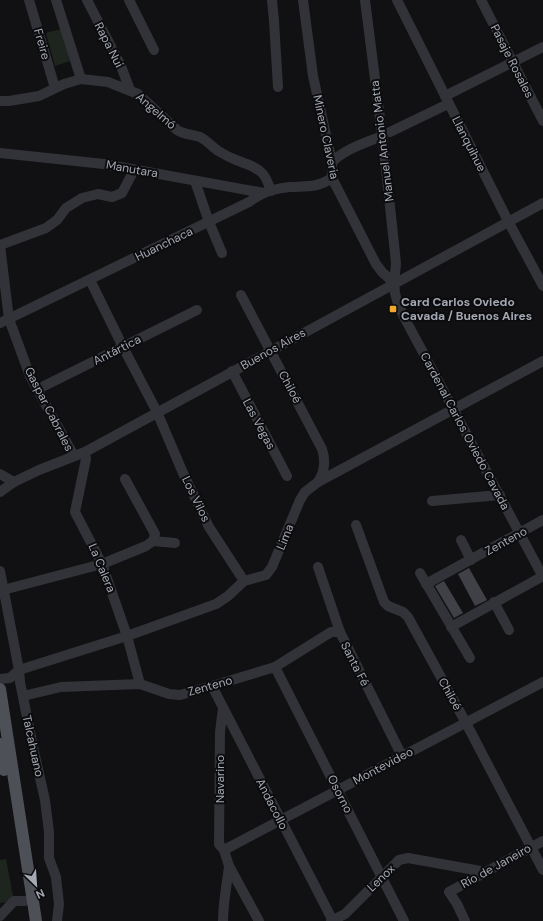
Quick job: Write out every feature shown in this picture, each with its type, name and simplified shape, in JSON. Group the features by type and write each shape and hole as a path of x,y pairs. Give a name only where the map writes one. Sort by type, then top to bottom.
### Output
{"main road":[{"path":"0,688 28,921"},
{"path":"0,744 36,921"}],"street":[{"name":"Freire","path":"29,0 55,88"},
{"path":"56,0 81,79"},
{"name":"Rapa Nui","path":"87,0 121,66 130,90"},
{"path":"129,0 154,50"},
{"path":"272,0 278,87"},
{"name":"Minero Claveria","path":"303,0 313,76 332,162 332,178 376,264 394,283"},
{"name":"Manuel Antonio Matta","path":"365,0 386,134 396,264 394,283"},
{"name":"Llanquihue","path":"397,0 508,221 543,286"},
{"name":"Pasaje Rosales","path":"481,0 543,121"},
{"path":"332,162 343,154 386,134 512,62 543,47"},
{"name":"Angelmó","path":"0,101 39,96 64,84 81,79 108,82 138,94 182,133 194,135 220,152 255,167 266,178 267,192"},
{"name":"Manutara","path":"0,153 104,164 195,181 267,192"},
{"path":"0,245 46,228 56,220 66,208 82,198 98,194 112,197 122,192 134,170"},
{"name":"Huanchaca","path":"5,321 209,222 267,192 290,187 308,187 324,183 332,178"},
{"path":"195,181 209,222 222,253"},
{"name":"Buenos Aires","path":"14,482 39,470 85,452 270,350 543,203"},
{"name":"Gaspar Cabrales","path":"0,245 5,321 30,376 74,456"},
{"name":"Los Vilos","path":"90,280 157,412 183,473 209,527 244,581"},
{"name":"Cardenal Carlos Oviedo Cavada","path":"394,283 398,304 403,315 543,576"},
{"name":"Chiloé","path":"241,295 322,449 324,456 324,469 323,475 318,482"},
{"name":"Antártica","path":"38,389 197,310"},
{"name":"Lima","path":"5,678 19,670 127,636 216,604 228,596 244,581 266,575 276,560 300,500 305,492 318,482 543,361"},
{"name":"Las Vegas","path":"232,372 288,476"},
{"name":"La Calera","path":"85,452 86,459 75,512 102,564 127,636 140,684"},
{"path":"0,474 14,482 0,492"},
{"path":"3,590 102,564 146,546 153,541 155,534 125,479"},
{"path":"432,501 500,496"},
{"name":"Zenteno","path":"426,584 543,520"},
{"name":"Chiloé","path":"356,525 384,602 388,606 403,612 408,617 466,723 543,870"},
{"path":"461,540 471,560"},
{"path":"153,541 174,543"},
{"name":"Santa Fé","path":"318,567 340,632 402,756"},
{"name":"Talcahuano","path":"0,571 32,747 45,800 49,832 49,858 56,877 59,904 58,921"},
{"path":"420,573 470,658"},
{"path":"451,627 543,576"},
{"path":"494,602 509,630"},
{"name":"Zenteno","path":"23,696 61,687 140,684 169,694 180,695 276,667 331,632 340,632"},
{"name":"Osorno","path":"276,667 404,921"},
{"name":"Lima","path":"5,678 20,682"},
{"name":"Montevideo","path":"224,850 543,682"},
{"name":"Andacollo","path":"212,686 333,921"},
{"name":"Navarino","path":"223,708 220,732 219,844 224,850"},
{"name":"Río de Janeiro","path":"464,921 450,892 543,841"},
{"path":"224,850 229,866 259,921"},
{"name":"Lenox","path":"333,921 345,914 399,860 408,858 486,872"},
{"path":"223,921 229,866"},
{"path":"1,913 14,901 26,901"}],"shaded area":[{"path":"61,29 70,61 55,66 46,33"},
{"path":"6,859 14,901 0,903 0,860"}],"building":[{"path":"469,568 487,600 475,606 458,574"},
{"path":"444,581 463,613 454,618 435,586"}],"place":[{"name":"Card Carlos Oviedo Cavada / Buenos Aires","path":"393,309"}]}
